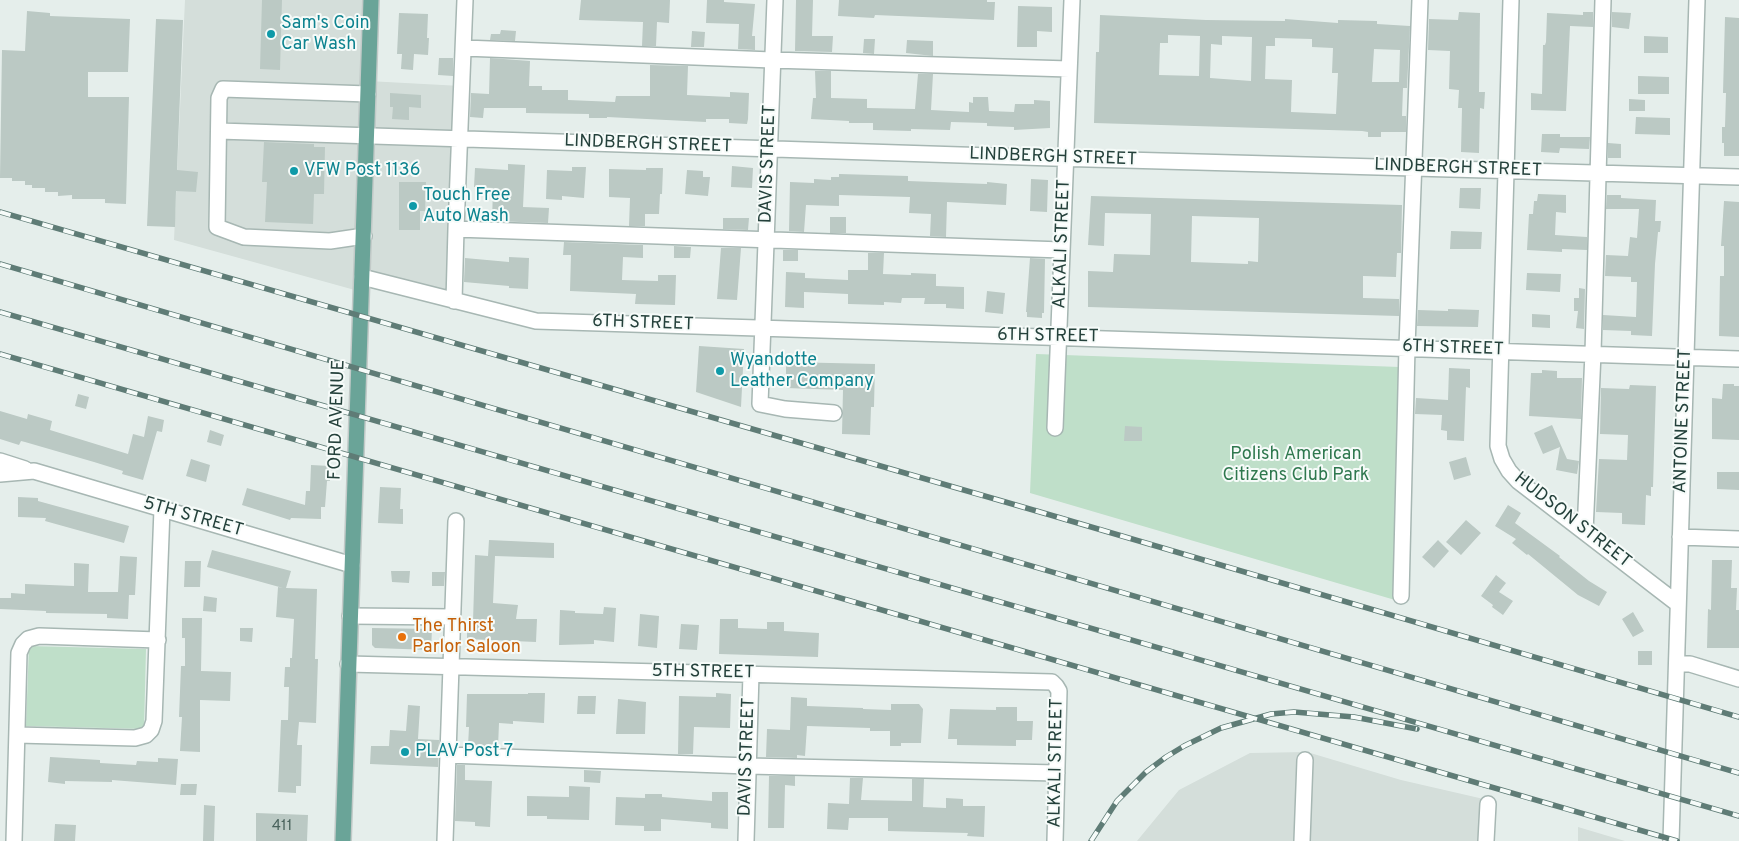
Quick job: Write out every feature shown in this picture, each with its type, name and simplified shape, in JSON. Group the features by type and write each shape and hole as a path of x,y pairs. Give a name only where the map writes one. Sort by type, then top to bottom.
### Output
{"main road":[{"name":"FORD AVENUE","path":"343,841 371,0"}],"street":[{"path":"454,301 465,0"},
{"name":"DAVIS STREET","path":"775,0 760,404 785,409 834,413"},
{"name":"ALKALI STREET","path":"1055,428 1072,0"},
{"path":"1401,596 1407,347 1420,0"},
{"name":"HUDSON STREET","path":"1511,0 1498,446 1502,459 1518,481 1678,604"},
{"path":"1585,532 1594,353 1603,0"},
{"name":"ANTOINE STREET","path":"1671,841 1696,0"},
{"path":"464,48 1069,69"},
{"path":"364,236 330,241 244,237 217,227 219,98 223,88 368,94"},
{"name":"LINDBERGH STREET","path":"219,131 1506,172 1739,177"},
{"path":"456,229 1062,250"},
{"name":"6TH STREET","path":"362,277 536,321 1407,347 1739,359"},
{"name":"5TH STREET","path":"0,461 352,565"},
{"name":"5TH STREET","path":"0,474 34,471"},
{"path":"17,734 135,738 146,735 151,730 154,722 162,509"},
{"path":"444,841 456,521"},
{"path":"1680,537 1739,539"},
{"path":"350,616 452,617"},
{"path":"14,841 19,652 23,644 28,639 38,636 158,640"},
{"name":"5TH STREET","path":"348,664 1052,682 1056,686"},
{"path":"1677,664 1690,664 1739,679"},
{"name":"DAVIS STREET","path":"746,841 751,674"},
{"name":"ALKALI STREET","path":"1055,841 1059,692 1056,686"},
{"path":"448,755 748,766 1057,773"},
{"path":"1302,841 1305,760"},
{"path":"1486,841 1488,804"}],"shaded area":[{"path":"185,0 371,0 368,81 461,86 456,302 363,277 362,292 174,240"},
{"path":"1307,752 1401,780 1488,800 1486,841 1137,841 1179,790 1250,753"},
{"path":"1578,827 1625,841 1578,841"}],"green space":[{"name":"Polish American Citizens Club Park","path":"1036,354 1400,367 1395,600 1030,493"},
{"path":"29,646 146,649 144,729 26,726"}],"building":[{"name":"Sam's Coin Car Wash","path":"262,0 282,0 280,70 260,69"},
{"path":"581,0 670,0 669,23 657,22 656,46 642,46 643,22 579,20"},
{"path":"707,0 755,4 752,36 755,36 755,50 738,49 739,24 706,23"},
{"path":"796,0 813,0 812,36 833,36 832,52 795,51"},
{"path":"839,0 987,0 987,2 995,2 994,20 875,15 874,18 838,16"},
{"path":"1018,6 1052,7 1052,32 1037,31 1037,47 1017,47"},
{"path":"27,11 50,13 50,16 130,19 128,72 88,72 88,97 129,97 126,204 105,203 105,199 72,199 72,195 58,196 58,192 45,192 45,188 32,188 32,185 25,185 25,181 12,181 12,178 0,178 2,50 25,51"},
{"path":"1459,12 1480,13 1479,92 1485,92 1484,109 1480,108 1479,153 1461,152 1462,108 1458,108 1459,90 1449,89 1450,51 1428,50 1429,19 1458,20"},
{"path":"1583,12 1593,12 1593,27 1570,26 1566,111 1531,110 1531,93 1542,94 1543,45 1546,42 1547,13 1583,15"},
{"path":"1612,12 1631,13 1629,29 1612,27"},
{"path":"399,13 428,14 428,55 414,54 413,70 401,69 402,54 397,54"},
{"path":"1100,15 1206,20 1285,21 1285,19 1338,23 1338,20 1377,21 1377,24 1410,26 1407,88 1403,88 1402,116 1406,116 1406,132 1381,132 1381,137 1368,137 1368,132 1362,131 1094,123 1096,52 1099,52","holes":["1168,35 1200,36 1199,76 1159,75 1160,43 1168,43","1222,36 1252,37 1251,81 1210,78 1211,44 1222,45","1275,38 1312,39 1312,47 1333,48 1332,73 1338,73 1336,114 1291,112 1292,80 1265,79 1266,46 1275,46","1374,49 1400,50 1399,82 1372,82"]},
{"path":"1725,17 1739,18 1739,156 1724,156 1724,143 1722,143 1722,127 1725,127 1726,93 1723,93"},
{"path":"156,19 183,20 177,170 198,172 196,192 176,191 175,227 147,226"},
{"path":"501,30 516,31 515,41 490,40 491,34 500,34"},
{"path":"692,31 705,32 704,47 691,47"},
{"path":"1644,36 1668,37 1668,53 1644,53"},
{"path":"864,39 875,39 874,54 863,53"},
{"path":"907,40 933,41 933,56 906,53"},
{"path":"439,58 453,58 453,76 438,75"},
{"path":"490,58 530,61 529,86 542,86 542,90 568,90 568,100 615,102 616,96 650,96 650,65 688,66 687,95 730,97 730,92 749,93 747,124 729,123 729,119 706,119 706,122 607,117 589,118 589,114 526,113 526,108 484,108 483,118 470,117 471,93 489,94"},
{"path":"815,71 831,71 831,98 867,99 867,108 915,109 918,74 933,74 931,110 969,112 969,102 973,103 973,97 988,97 989,111 1014,112 1015,104 1034,104 1034,100 1050,101 1050,128 1014,130 1014,127 987,126 987,123 951,122 950,130 873,130 873,123 849,123 849,121 811,119 813,98 816,98"},
{"path":"1638,76 1669,77 1669,94 1638,94"},
{"path":"390,93 421,95 421,108 409,107 409,120 392,119 393,107 390,107"},
{"path":"1629,99 1645,100 1645,111 1629,111"},
{"path":"1636,117 1670,118 1670,135 1635,134"},
{"path":"1542,134 1560,134 1560,137 1590,137 1589,149 1560,148 1559,153 1541,152"},
{"name":"VFW Post 1136","path":"264,142 314,144 314,147 325,147 324,194 314,194 313,224 265,222 267,182 262,182"},
{"path":"1608,143 1621,144 1621,158 1608,158"},
{"path":"508,164 525,165 523,207 549,208 548,223 492,221 493,188 474,187 475,168 508,170"},
{"path":"732,166 753,168 752,188 731,187"},
{"path":"572,167 586,167 584,198 562,196 562,200 546,199 547,170 572,171"},
{"path":"646,168 663,168 659,214 645,214 645,226 629,226 630,198 609,197 609,169 646,170"},
{"path":"687,170 703,171 703,177 710,177 708,196 685,194"},
{"path":"839,174 908,176 908,181 1007,184 1006,205 947,202 946,237 930,236 931,214 909,213 910,197 839,195 839,206 806,205 804,232 789,231 790,182 814,183 814,179 831,180 831,177 839,177"},
{"path":"1031,179 1048,180 1047,212 1030,211"},
{"name":"Touch Free Auto Wash","path":"399,182 426,182 425,211 420,211 420,230 399,230"},
{"path":"1460,188 1481,188 1480,209 1459,208"},
{"path":"1538,194 1566,195 1566,213 1556,212 1555,235 1587,237 1587,250 1562,249 1562,252 1527,250 1529,214 1533,214 1534,201 1537,201"},
{"path":"1607,195 1621,195 1621,198 1656,200 1655,221 1661,221 1655,264 1652,336 1631,335 1631,331 1603,330 1603,315 1636,317 1637,282 1631,282 1631,277 1605,276 1606,255 1628,256 1630,237 1637,238 1639,209 1606,209"},
{"path":"1091,196 1402,205 1401,253 1397,253 1396,277 1363,276 1363,298 1399,299 1399,316 1088,307 1088,271 1113,272 1114,254 1150,255 1151,214 1105,213 1104,246 1088,245","holes":["1192,216 1259,218 1258,262 1248,261 1248,264 1191,262"]},
{"path":"1724,201 1739,202 1739,337 1719,336 1720,276 1724,276 1724,246 1721,246"},
{"path":"830,217 846,217 846,233 830,233"},
{"path":"723,218 749,218 748,230 723,229"},
{"path":"1451,231 1482,232 1481,249 1450,249"},
{"path":"564,242 643,245 643,258 623,257 622,280 658,281 658,275 676,275 675,305 635,304 636,294 570,291 571,255 563,255"},
{"path":"674,246 691,247 690,258 674,258"},
{"path":"721,248 741,248 737,300 717,299"},
{"path":"783,250 798,250 798,261 783,261"},
{"path":"868,253 884,253 883,274 936,274 936,286 964,287 964,309 946,308 946,304 924,304 925,298 902,298 901,303 884,302 884,305 848,304 848,294 804,292 804,308 785,307 786,272 805,273 805,278 848,280 848,270 868,270"},
{"path":"509,257 529,258 528,289 464,282 465,258 509,262"},
{"path":"1030,258 1045,259 1044,313 1042,313 1042,318 1027,317 1026,312"},
{"path":"1527,273 1561,274 1560,292 1526,290"},
{"path":"1579,288 1585,289 1584,329 1576,328 1578,311 1574,311 1574,298 1579,298"},
{"path":"987,291 1005,293 1003,314 985,312"},
{"path":"1448,309 1479,310 1478,327 1417,326 1418,310 1448,311"},
{"path":"1532,314 1550,315 1550,328 1532,327"},
{"name":"Wyandotte Leather Company","path":"699,346 744,349 741,407 696,392"},
{"path":"786,362 875,364 874,407 871,407 870,435 842,434 843,390 786,388"},
{"path":"1449,368 1470,369 1470,388 1466,387 1464,441 1447,440 1447,431 1441,430 1442,415 1415,414 1416,398 1448,400"},
{"path":"1542,370 1557,371 1557,378 1582,378 1581,419 1529,416 1531,373 1542,373"},
{"path":"1723,384 1739,386 1739,440 1712,439 1712,398 1722,399"},
{"path":"1630,385 1656,386 1653,487 1651,487 1651,496 1646,495 1645,525 1622,524 1622,513 1596,512 1599,459 1627,460 1628,435 1600,434 1601,388 1629,389"},
{"path":"78,394 89,397 86,409 75,406"},
{"path":"0,411 27,419 28,414 52,421 50,430 128,454 133,434 144,437 148,416 164,420 162,432 157,431 143,480 122,474 123,471 25,442 21,441 19,445 0,439"},
{"path":"1552,425 1567,459 1579,461 1577,474 1556,470 1560,447 1543,454 1534,433"},
{"path":"1125,426 1142,427 1142,441 1124,441"},
{"path":"210,430 224,435 221,446 207,442"},
{"path":"1466,457 1471,475 1454,480 1449,462"},
{"path":"191,459 210,465 206,482 186,476"},
{"path":"311,465 330,466 330,481 327,481 325,507 321,507 321,519 291,518 290,520 242,505 247,488 305,505 306,491 310,491"},
{"path":"1717,472 1739,472 1739,490 1717,489"},
{"path":"380,487 401,488 400,509 403,509 403,524 378,523"},
{"path":"18,497 38,498 38,501 129,526 124,543 45,521 46,518 18,517"},
{"path":"1508,505 1521,513 1515,523 1560,556 1589,581 1607,592 1599,606 1578,595 1512,543 1516,539 1495,526"},
{"path":"1466,520 1481,533 1461,555 1446,542"},
{"path":"489,540 554,543 554,558 495,556 493,603 518,605 516,619 537,619 536,642 467,639 467,622 473,622 475,555 488,556"},
{"path":"1438,540 1449,551 1434,568 1422,557"},
{"path":"212,550 291,571 286,588 317,589 315,659 318,659 316,723 299,722 297,745 302,745 301,786 296,786 296,793 278,792 281,720 288,720 289,687 284,687 285,667 290,667 290,658 292,658 294,619 276,617 278,587 283,588 207,567"},
{"path":"120,556 137,557 135,595 129,595 128,619 107,618 107,614 46,613 46,611 0,609 0,598 11,598 11,593 25,594 25,584 74,586 74,563 89,564 88,592 118,592"},
{"path":"1712,560 1732,560 1731,588 1737,588 1736,610 1739,610 1739,648 1707,648 1708,609 1711,610"},
{"path":"185,561 201,561 200,587 184,587"},
{"path":"391,571 410,571 409,583 392,582"},
{"path":"432,572 445,572 444,586 432,586"},
{"path":"1496,575 1506,583 1499,592 1513,601 1503,615 1481,596"},
{"path":"204,596 217,598 216,612 203,611"},
{"path":"604,607 616,608 614,642 594,640 594,644 559,645 560,610 575,611 575,613 603,614"},
{"path":"1633,612 1644,631 1633,637 1622,619"},
{"path":"640,614 659,616 657,648 638,646"},
{"path":"182,618 202,618 201,671 231,672 230,701 200,700 200,752 180,751 182,717 179,717 181,666 185,666 185,638 182,638"},
{"path":"720,619 738,619 738,628 767,629 767,622 784,622 784,631 819,633 818,657 719,654"},
{"path":"681,624 699,625 697,650 679,649"},
{"path":"240,628 253,628 252,642 240,641"},
{"name":"The Thirst Parlor Saloon","path":"372,628 432,629 431,650 375,648 372,645"},
{"path":"1638,651 1652,651 1652,665 1638,665"},
{"path":"545,693 544,723 513,721 513,724 499,723 498,747 468,746 469,727 466,727 467,694"},
{"path":"716,693 731,694 730,728 694,727 693,754 678,754 679,696 716,697"},
{"path":"578,696 596,696 595,714 577,714"},
{"path":"791,697 807,698 807,706 891,710 891,704 919,704 923,709 921,743 901,743 901,746 890,746 890,731 870,731 870,728 807,726 805,756 797,755 797,758 766,757 767,729 790,730"},
{"path":"618,699 646,702 645,734 616,734"},
{"name":"PLAV Post 7","path":"408,705 420,706 418,739 439,740 438,767 370,764 371,746 389,746 390,730 406,731"},
{"path":"996,707 1017,707 1017,721 1033,721 1032,740 1016,740 1016,746 957,745 957,739 948,739 950,709 996,710"},
{"path":"50,757 100,760 100,763 136,765 137,761 158,762 158,758 178,759 176,785 112,780 112,782 65,781 65,784 48,782"},
{"path":"457,765 465,765 465,780 492,781 490,827 475,826 475,822 455,821"},
{"path":"584,770 601,771 600,783 584,782"},
{"path":"769,776 795,776 795,786 785,785 784,828 768,828"},
{"path":"850,778 863,778 861,800 912,801 912,779 924,779 923,807 946,808 946,798 963,799 963,806 985,806 984,837 967,836 968,833 888,831 888,818 849,818 848,830 827,829 828,803 849,804"},
{"path":"181,784 197,784 196,795 180,795"},
{"path":"569,786 590,787 589,820 547,819 547,816 527,816 527,796 569,797"},
{"path":"712,792 728,792 728,829 711,828 711,823 661,819 661,831 644,831 644,826 615,825 616,797 645,798 645,794 662,794 662,797 712,801"},
{"path":"204,805 215,806 214,841 203,841"},
{"path":"256,813 308,815 307,841 256,841"},
{"path":"55,824 76,825 75,841 54,841"}],"railway":[{"path":"0,212 1047,514 1739,717"},
{"path":"0,264 1739,773"},
{"path":"0,312 1739,816"},
{"path":"0,354 1677,841"},
{"path":"1091,841 1117,801 1146,772 1184,746 1221,728 1271,714 1294,712 1354,717 1417,729"}],"place":[{"name":"Sam's Coin Car Wash","path":"271,34"},
{"name":"VFW Post 1136","path":"294,171"},
{"name":"Touch Free Auto Wash","path":"413,206"},
{"name":"Wyandotte Leather Company","path":"720,371"},
{"name":"The Thirst Parlor Saloon","path":"402,637"},
{"name":"PLAV Post 7","path":"405,752"}]}
